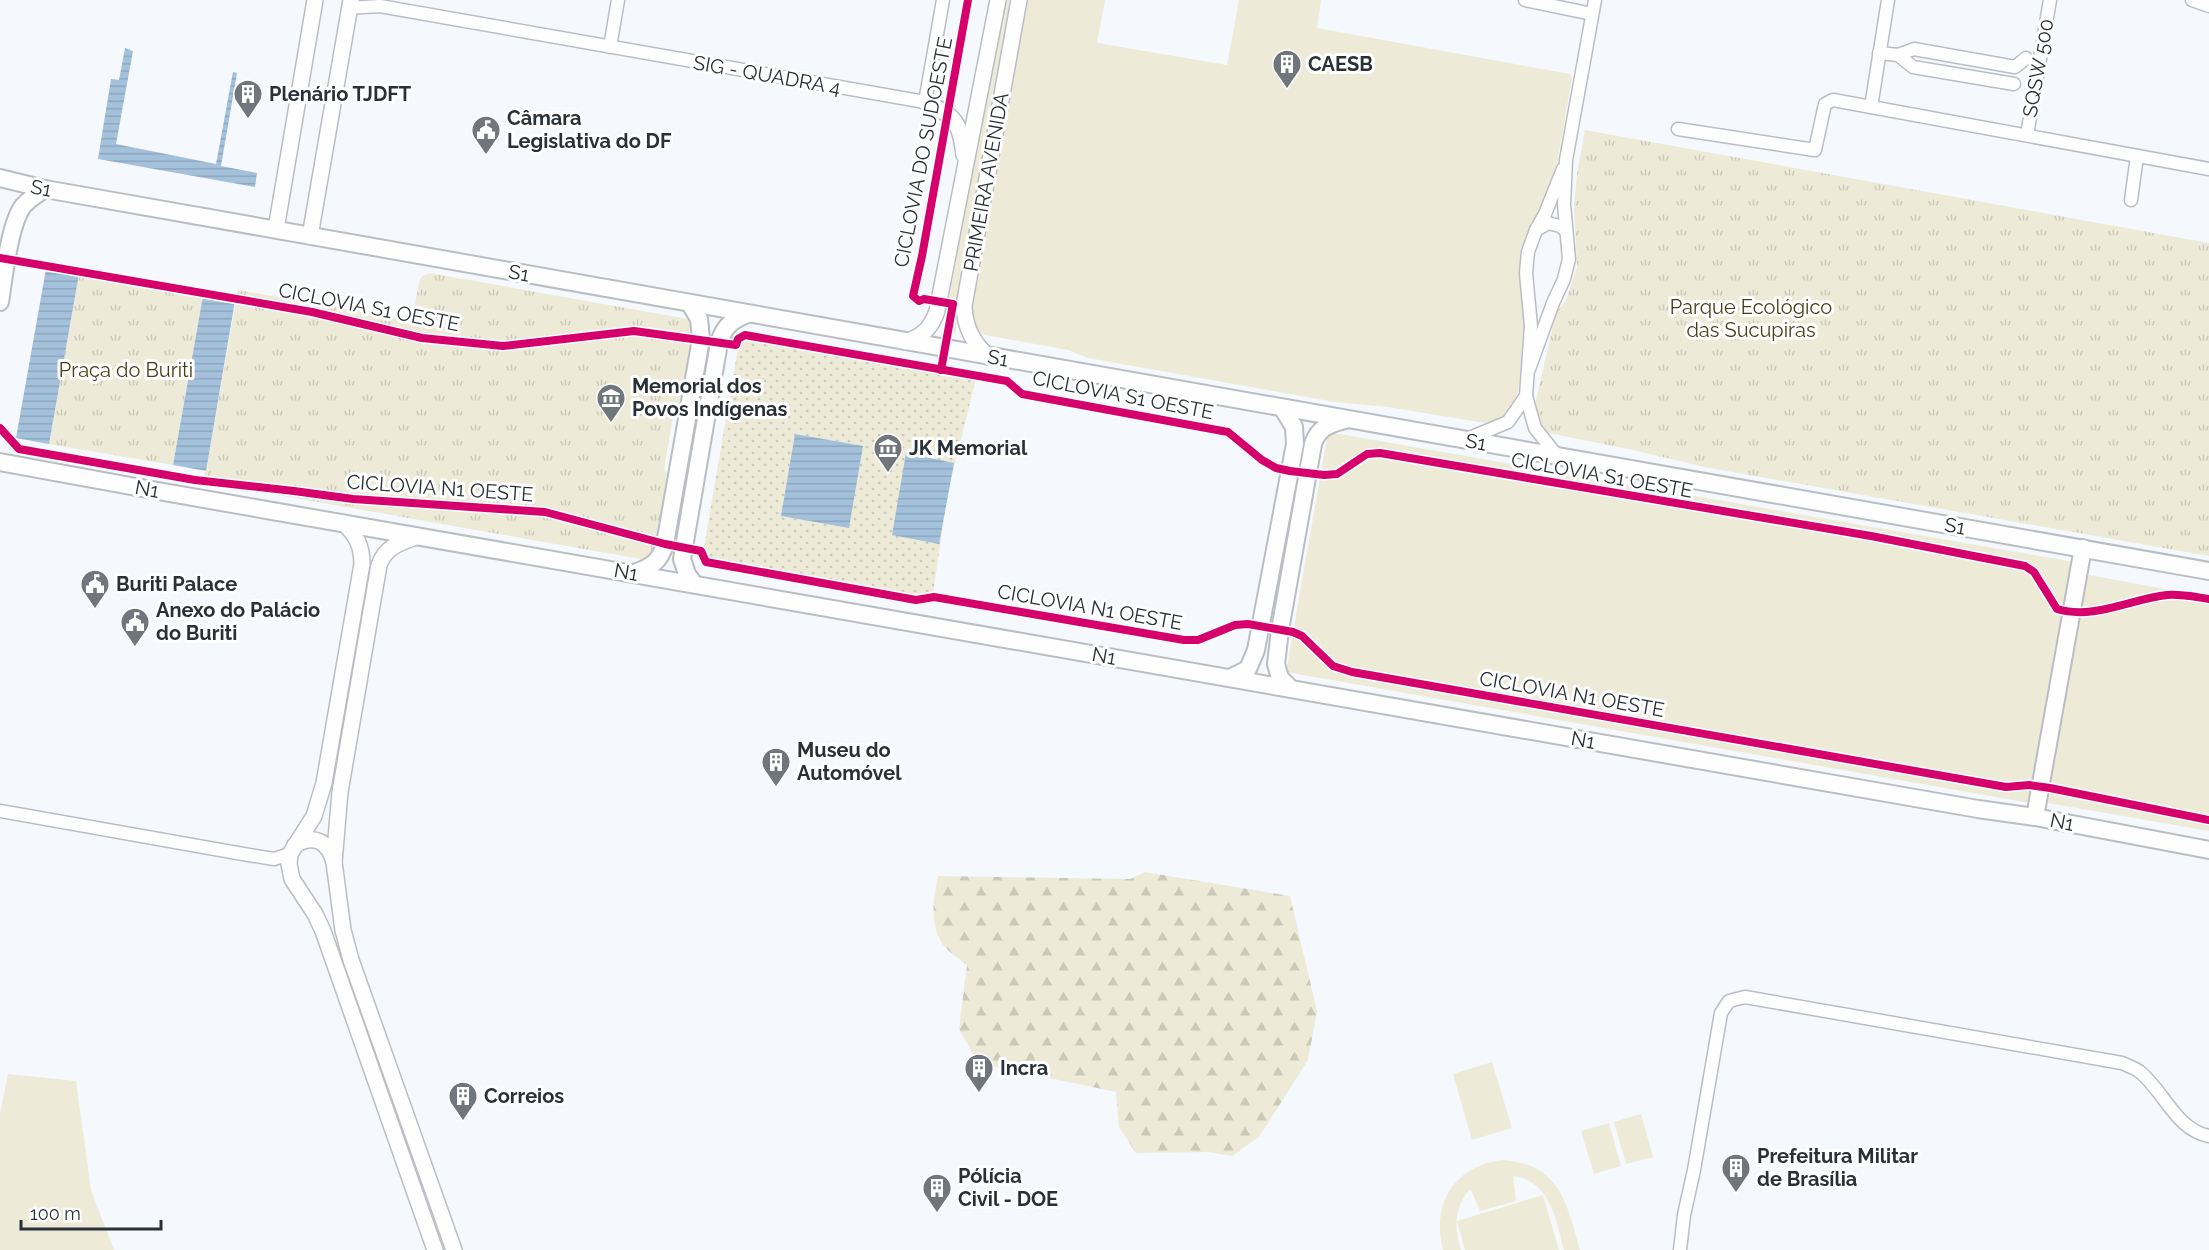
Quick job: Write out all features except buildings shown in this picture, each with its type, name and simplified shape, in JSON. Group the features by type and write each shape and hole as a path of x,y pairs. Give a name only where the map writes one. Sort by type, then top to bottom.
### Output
{"highway":[{"name":"S1","path":"0,178 45,189 690,304 2209,571"},
{"path":"0,302 7,259 19,213 32,198 45,189"},
{"path":"634,573 659,560 665,544 701,339 699,319 690,304"},
{"path":"694,584 687,574 682,559 719,343 729,323 748,314"},
{"path":"1230,678 1248,669 1260,632 1294,444 1293,427 1283,409"},
{"path":"1292,689 1280,678 1276,664 1313,444 1318,432 1345,420"},
{"name":"N1","path":"0,462 1966,807 2036,817 2209,850"},
{"path":"2036,817 2083,548"}],"main road":[{"path":"276,229 315,0"},
{"name":"PRIMEIRA AVENIDA","path":"906,342 919,338 927,331 937,311 998,0"},
{"name":"PRIMEIRA AVENIDA","path":"989,357 972,338 966,325 964,306 1019,0"},
{"path":"310,236 350,4"},
{"path":"925,102 948,113 957,123 962,139 966,169"},
{"path":"344,523 355,536 362,550 362,564 324,783 314,816 292,850 289,872 323,931 435,1250"},
{"path":"334,862 340,792 379,565 383,554 394,545 418,536"},
{"path":"292,850 305,839 315,840 331,851 341,920 351,960 454,1250"}],"street":[{"path":"365,0 380,6"},
{"path":"610,47 618,0"},
{"path":"925,102 943,0"},
{"path":"1525,0 1592,14"},
{"path":"1529,369 1564,279 1569,259 1564,204 1566,160 1595,0"},
{"path":"1871,107 1888,0"},
{"name":"SQSW 500","path":"2027,135 2050,0"},
{"path":"2192,0 2209,6"},
{"path":"350,4 380,6"},
{"name":"SIG - QUADRA 4","path":"380,6 925,102"},
{"path":"1879,53 1898,55 1914,49 2015,66 2026,58"},
{"path":"1898,55 1914,67 2014,84"},
{"path":"1678,129 1815,150 1825,104 1833,100 2209,169"},
{"path":"2131,200 2137,156"},
{"path":"1558,457 1535,428 1526,396 1531,326 1527,296 1528,252 1566,160"},
{"path":"1536,230 1548,224 1560,226 1566,231"},
{"path":"1527,296 1544,306 1553,303"},
{"path":"1466,440 1508,422 1526,396"},
{"path":"0,811 274,859 292,850"},
{"path":"1680,1250 1684,1215 1721,1013 1729,1001 1745,997 2122,1063 2138,1071 2150,1082 2184,1124 2201,1135 2209,1136"}],"green space":[{"path":"1002,0 1014,0 955,335 943,333"},
{"path":"1025,0 1105,0 1097,43 1227,65 1239,0 1321,0 1317,28 1570,74 1572,78 1554,181 1527,244 1524,356 1514,411 1510,417 1491,424 1388,407 1335,402 1088,358 1068,350 978,332 969,317"},
{"name":"Parque Ecológico das Sucupiras","path":"1585,130 2209,243 2209,556 1704,467 1543,432 1533,413 1556,313 1566,300 1577,267 1574,206"},
{"path":"430,273 688,319 693,323 694,330 682,404 674,410 664,469 670,477 656,553 646,560 204,482 238,290 412,321 419,282 422,276"},
{"name":"Praça do Buriti","path":"79,274 203,296 173,465 49,444"},
{"path":"746,338 976,379 948,491 933,594 915,597 707,560 703,553 739,342"},
{"path":"1328,432 2074,562 2036,804 1286,672"},
{"path":"2084,574 2209,597 2209,831 2048,803"},
{"path":"1145,872 1290,896 1317,1011 1308,1060 1259,1137 1232,1156 1207,1152 1136,1153 1119,1127 1116,1092 987,1065 976,1060 959,1029 967,965 944,946 936,929 934,903 938,876 1130,879"},
{"path":"1492,1062 1512,1128 1472,1140 1453,1074"},
{"path":"8,1074 76,1081 91,1190 114,1250 0,1250 0,1114"},
{"path":"1641,1114 1653,1157 1626,1164 1614,1122"},
{"path":"1609,1123 1621,1166 1594,1174 1581,1131"},
{"path":"1502,1160 1521,1163 1537,1169 1549,1178 1565,1202 1580,1250 1564,1250 1554,1214 1543,1193 1525,1179 1513,1176 1516,1201 1480,1211 1469,1190 1460,1205 1456,1226 1461,1250 1443,1250 1440,1217 1450,1190 1471,1170"},
{"path":"1543,1195 1559,1250 1465,1250 1457,1221"}],"water":[{"path":"125,48 133,51 116,144 216,164 233,72 237,73 221,166 257,173 255,187 98,159 111,79 119,80"},
{"path":"46,269 79,274 49,444 16,438"},
{"path":"203,296 235,301 206,471 173,465"},
{"path":"795,434 863,446 849,528 781,516"},
{"path":"906,453 954,463 939,544 892,535"}],"cycle path":[{"name":"CICLOVIA DO SUDOESTE","path":"941,370 953,304 924,299 919,301 913,296 968,0"},
{"name":"CICLOVIA S1 OESTE","path":"0,258 312,312 422,338 503,346 634,331 736,345 738,339 745,335 1007,381 1022,394 1228,432 1262,460 1276,468 1290,471 1324,475 1337,474 1367,454 1380,453 1871,536 2025,566 2034,572 2057,609 2071,612 2112,608 2167,595 2209,599"},
{"name":"CICLOVIA N1 OESTE","path":"0,428 19,449 195,480 353,499 545,512 665,544 701,551 706,562 916,600 934,597 1184,640 1198,640 1235,625 1248,624 1293,632 1302,636 1333,666 1352,672 2006,787 2029,785 2050,788 2209,820"}],"place":[{"name":"CAESB","path":"1287,90"},
{"name":"Plenário TJDFT","path":"248,120"},
{"name":"Câmara Legislativa do DF","path":"486,156"},
{"name":"Memorial dos Povos Indígenas","path":"611,424"},
{"name":"JK Memorial","path":"888,474"},
{"name":"Buriti Palace","path":"95,610"},
{"name":"Anexo do Palácio do Buriti","path":"135,648"},
{"name":"Museu do Automóvel","path":"776,788"},
{"name":"Incra","path":"979,1094"},
{"name":"Correios","path":"463,1122"},
{"name":"Prefeitura Militar de Brasília","path":"1736,1194"},
{"name":"Pólícia Civil - DOE","path":"937,1214"}]}
